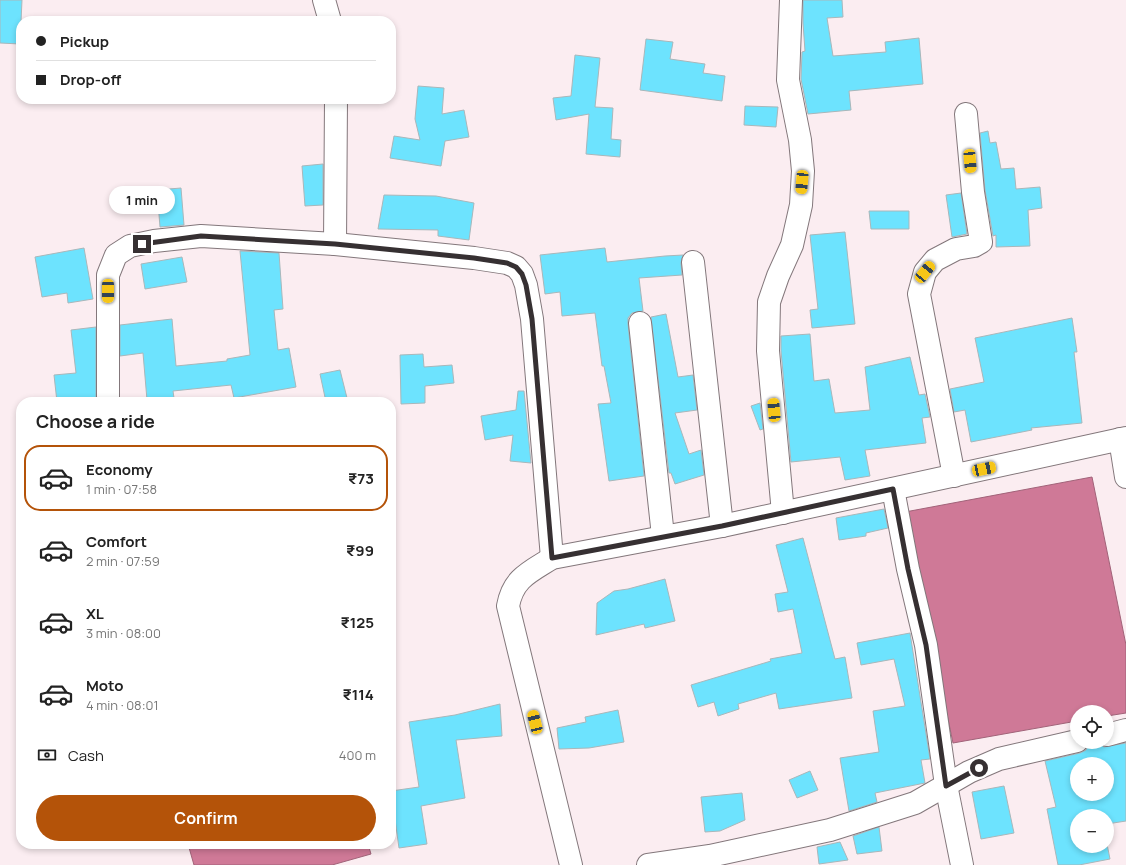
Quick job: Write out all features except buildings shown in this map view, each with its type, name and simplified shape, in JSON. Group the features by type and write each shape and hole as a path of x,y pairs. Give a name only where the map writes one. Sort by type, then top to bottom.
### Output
{"street":[{"path":"324,0 329,16"},
{"path":"783,513 768,351 769,302 778,276 792,245 800,205 803,171 800,140 788,80 791,0"},
{"path":"335,244 336,104"},
{"path":"954,476 919,294 925,272 935,260 956,249 974,246 981,242 973,192 966,114"},
{"path":"108,397 108,275 116,255 130,246 201,236 335,244 507,263 516,267 522,274 526,285 532,319 552,558"},
{"path":"693,262 722,526"},
{"path":"640,323 663,536"},
{"path":"571,865 508,606 510,592 518,582 531,571 552,558 722,526 1123,438 1126,477"},
{"path":"893,489 908,569 926,645 946,786 962,865"},
{"path":"1114,733 1126,730"},
{"path":"648,865 710,856 830,830 915,804 969,772 999,759 1070,743"}],"shaded area":[{"path":"1092,477 1126,645 1126,713 1114,715 1114,705 1070,705 1070,722 953,743 905,512"},
{"path":"189,849 370,849 371,854 332,865 194,865"}],"route":[{"path":"142,244 154,241 201,236 335,244 474,258 507,263 516,267 522,274 526,285 532,319 552,558 722,526 893,489 908,569 926,645 946,786 969,772 979,768"}]}
